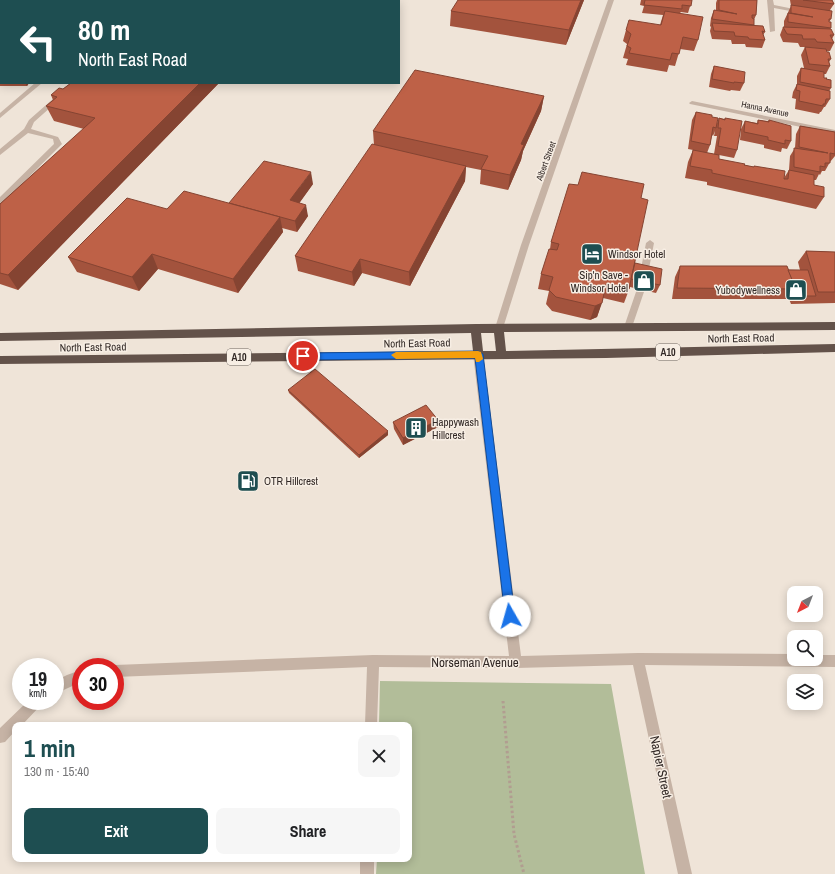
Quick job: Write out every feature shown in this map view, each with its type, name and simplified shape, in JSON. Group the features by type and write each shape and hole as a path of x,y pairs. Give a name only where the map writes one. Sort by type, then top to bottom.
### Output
{"highway":[{"name":"North East Road","path":"0,337 476,328 835,326"},
{"path":"476,328 478,354"},
{"path":"499,328 501,354"},
{"name":"North East Road","path":"0,360 835,348"}],"street":[{"name":"Albert Street","path":"499,328 524,250 611,0"},
{"path":"772,31 770,3 806,12"},
{"path":"0,116 38,84"},
{"path":"0,153 27,130 31,121 74,84"},
{"name":"Hanna Avenue","path":"692,103 835,132"},
{"path":"0,105 14,105"},
{"path":"0,201 58,144 56,138 27,130"},
{"path":"628,327 641,289 650,243"},
{"path":"478,354 516,662"},
{"name":"Norseman Avenue","path":"124,671 373,662 516,662 638,659 835,661"},
{"name":"Napier Street","path":"638,659 684,874"},
{"path":"371,722 373,662"},
{"path":"15,722 28,710"},
{"path":"0,737 12,725"},
{"path":"367,862 367,874"}],"path":[{"path":"503,701 514,834 524,874"}],"green space":[{"path":"380,681 611,684 645,874 376,874 377,862 412,862 412,722 379,722"}],"building":[{"path":"458,0 581,0 569,30 451,11"},
{"path":"645,0 692,0 691,6 682,5 682,9 644,5"},
{"path":"719,0 757,0 756,15 752,15 754,25 712,19 714,10 737,14 719,10"},
{"path":"803,0 832,0 834,4"},
{"path":"791,5 832,11 831,19 829,19 829,22 831,22 831,28 788,22 788,13 813,17 791,13"},
{"path":"665,11 703,17 698,40 683,37 679,54 672,53 670,60 629,53 631,48 627,46 631,34 626,30 629,20 661,25"},
{"path":"712,23 763,26 765,32 762,31 765,40 735,36 734,32 714,31"},
{"path":"783,27 831,29 834,35 830,35 834,43 817,42 815,39 803,39 802,35 787,34"},
{"path":"805,47 826,49 827,52 829,52 831,59 828,59 830,66 809,64"},
{"path":"714,66 745,72 744,83 734,83 712,79"},
{"path":"801,68 824,72 824,78 831,80 831,88 800,82"},
{"path":"415,70 544,96 521,144 524,145 510,175 481,169 488,156 373,131"},
{"path":"70,84 199,84 8,275 0,273 0,204 95,118 46,106 57,97 51,95 59,88 63,89"},
{"path":"797,84 830,91 830,99 826,99 823,106 799,101 800,91 796,90"},
{"path":"696,112 712,115 712,117 718,118 716,128 713,127 710,145 691,141"},
{"path":"719,118 725,120 725,118 742,121 737,150 718,146 721,128 718,128"},
{"path":"758,120 769,122 769,120 791,126 791,141 785,140 785,144 768,140 768,137 744,132 745,121 758,124"},
{"path":"800,126 835,132 835,154 830,153 830,163 825,163 825,167 820,166 820,172 794,167 794,148 828,153 799,147"},
{"path":"372,144 466,166 409,272 360,259 352,272 295,256"},
{"path":"693,150 719,155 719,159 745,164 744,165 785,171 784,179 788,179 789,170 814,175 814,185 824,187 824,197 712,173 712,170 690,166"},
{"path":"264,161 311,172 290,200 306,205 295,221 229,203"},
{"name":"Windsor Hotel","path":"582,172 644,184 641,198 648,200 629,289 606,284 602,303 595,306 556,297 549,290 553,277 541,274 549,249 557,250 559,244 551,242 569,184 578,185"},
{"path":"184,191 280,217 233,279 152,254 132,277 68,257 127,198 167,209"},
{"path":"806,251 835,252 835,292 818,292"},
{"path":"635,263 662,269 660,285 631,279"},
{"path":"680,266 787,266 796,289 677,288"},
{"path":"788,270 808,270 816,296 796,296 794,292 796,289"},
{"path":"315,369 388,431 359,455 288,390"},
{"path":"426,405 438,420 403,438 393,422"}],"slow traffic":[{"path":"396,355 478,354 479,359"}],"place":[{"name":"Windsor Hotel","path":"592,254"},
{"name":"Sip'n Save - Windsor Hotel","path":"644,281"},
{"name":"Yubodywellness","path":"796,290"},
{"name":"Happywash Hillcrest","path":"416,428"},
{"name":"OTR Hillcrest","path":"248,481"}],"route":[{"path":"303,356 478,354 510,616"}]}
